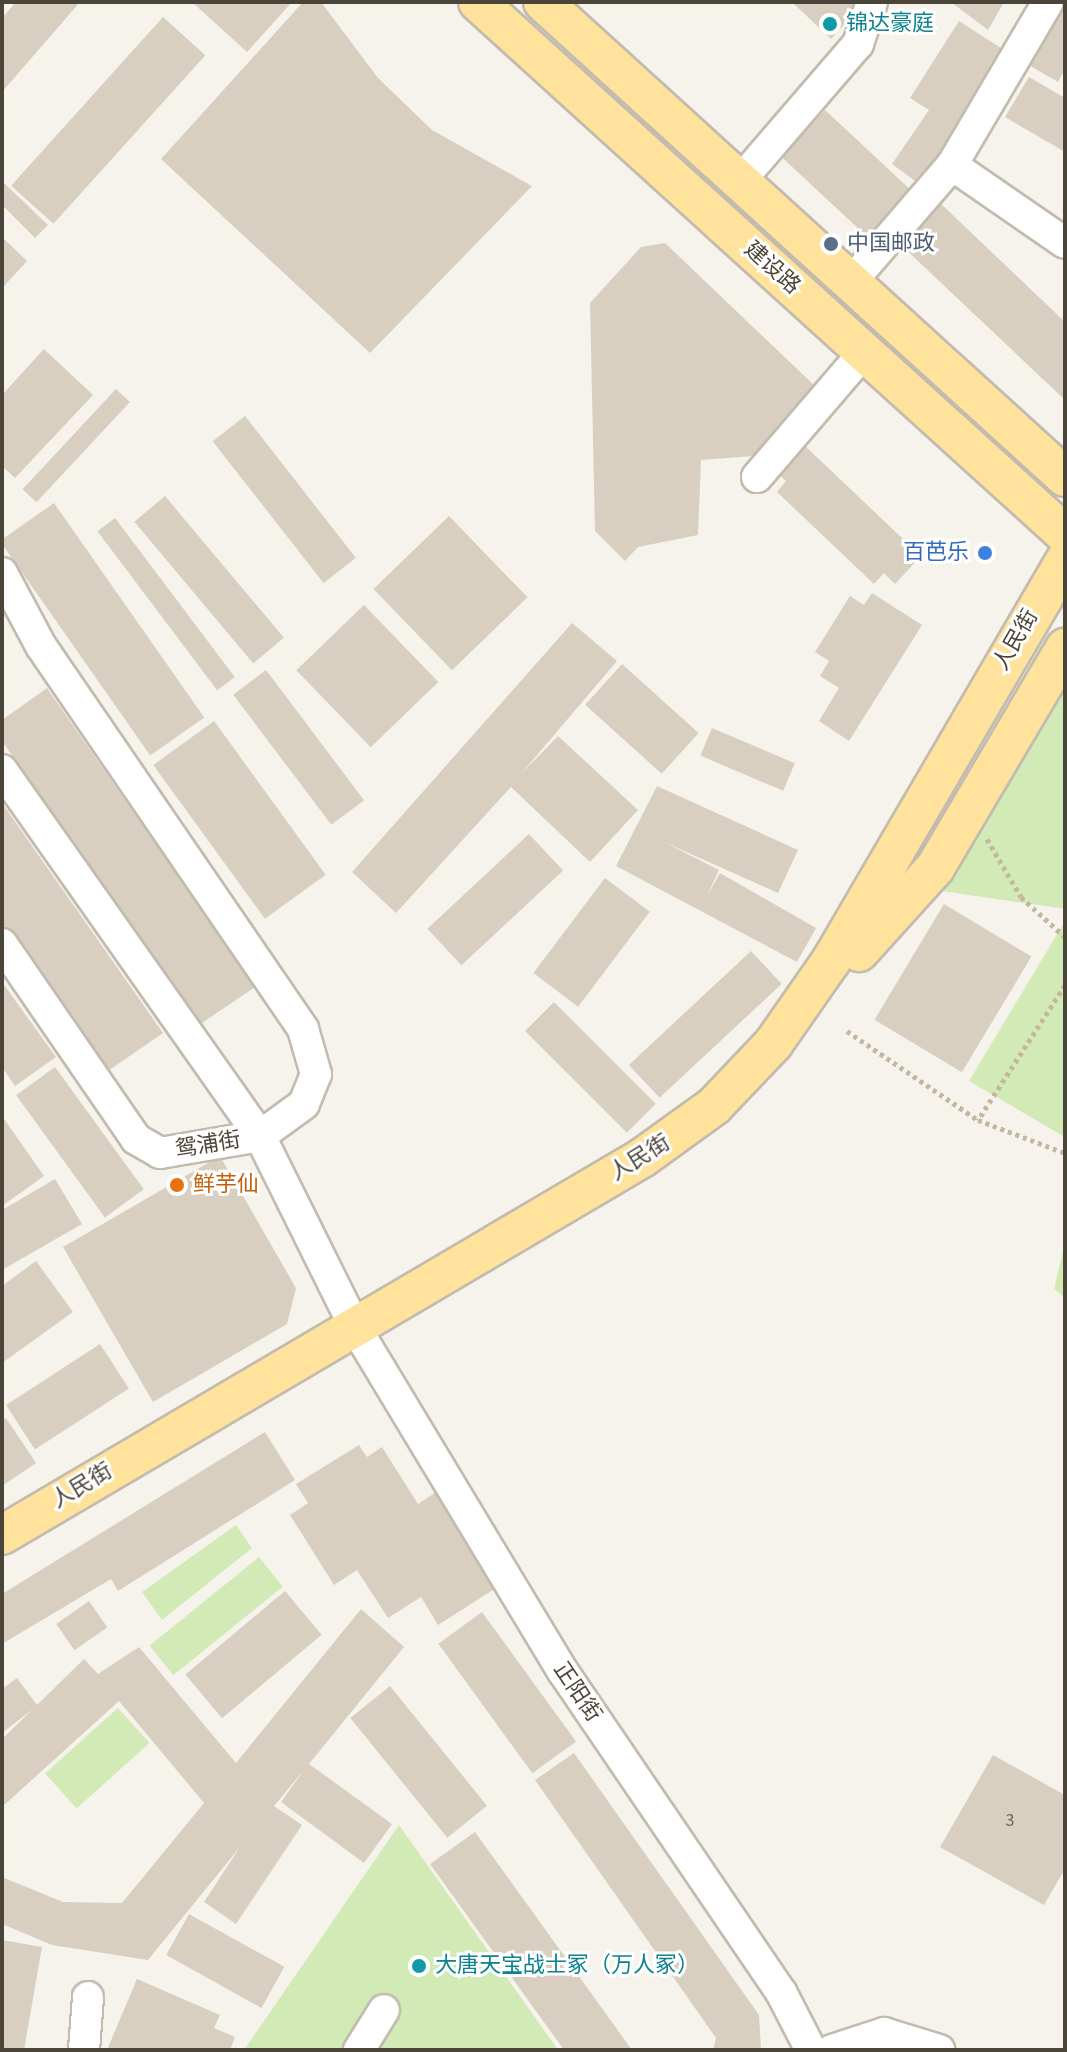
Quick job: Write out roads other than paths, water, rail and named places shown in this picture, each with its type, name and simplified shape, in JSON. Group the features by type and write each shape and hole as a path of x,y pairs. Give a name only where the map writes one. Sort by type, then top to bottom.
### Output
{"main road":[{"name":"建设路","path":"478,2 1065,534"},
{"name":"建设路","path":"543,2 1065,477"},
{"path":"1003,421 1065,449"},
{"name":"人民街","path":"2,1535 668,1142 734,1087 782,1031 852,928 1065,560"},
{"path":"782,1031 935,868 1065,648"}],"street":[{"path":"740,181 858,44 872,2"},
{"path":"851,282 952,165 1048,2"},
{"path":"952,165 1065,243"},
{"path":"757,477 864,352"},
{"path":"2,573 41,646 314,1053 304,1104 260,1136 2,770"},
{"name":"鸳浦街","path":"2,944 136,1139 160,1153 260,1136 355,1327"},
{"name":"正阳街","path":"355,1327 564,1673 781,1992 811,2050"},
{"path":"84,2050 88,1997"},
{"path":"359,2050 384,2010"},
{"path":"832,2050 884,2033 939,2050"}],"place":[{"name":"锦达豪庭","path":"830,24"},
{"name":"中国邮政","path":"831,244"},
{"name":"百芭乐","path":"985,553"},
{"name":"鲜芋仙","path":"177,1185"},
{"name":"大唐天宝战士冢（万人冢）","path":"419,1966"}]}
